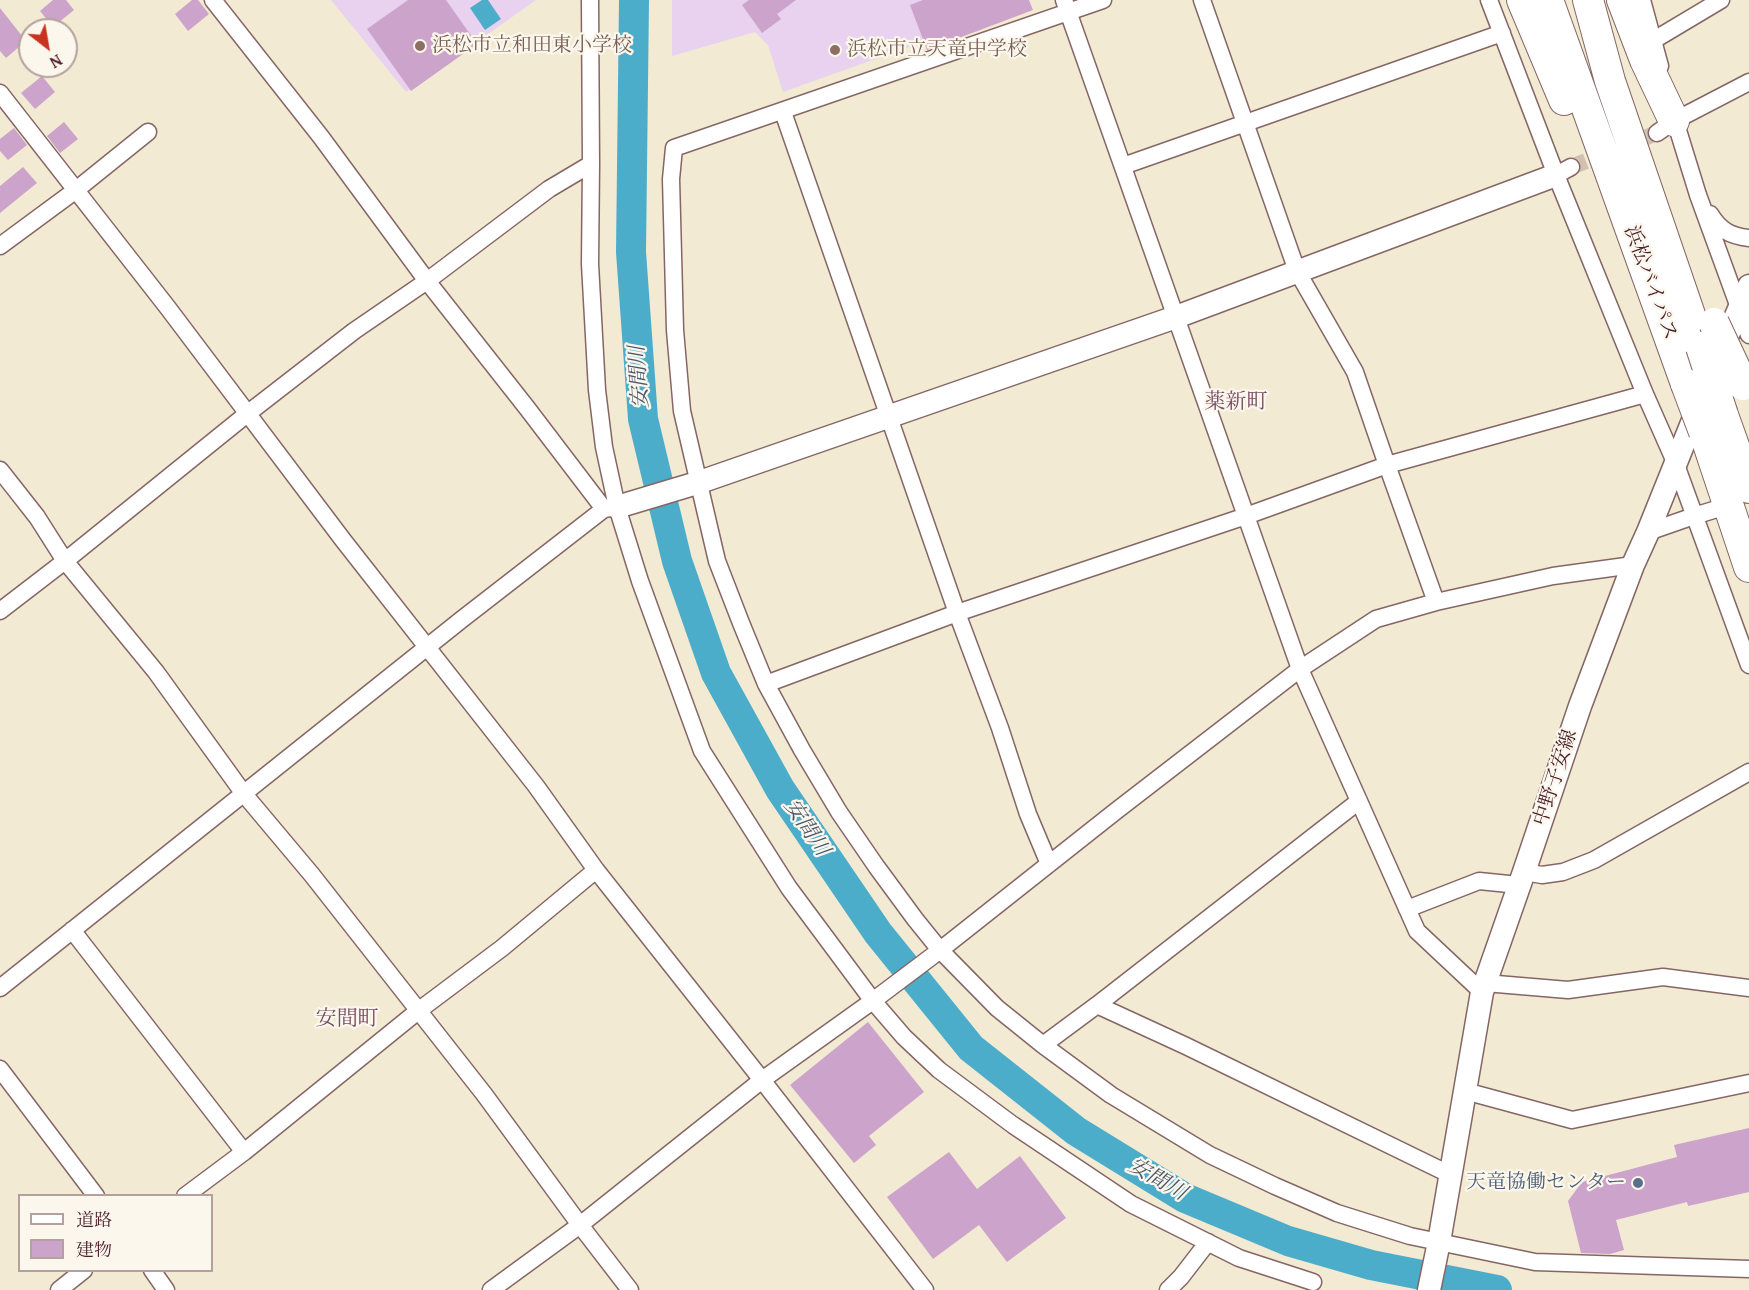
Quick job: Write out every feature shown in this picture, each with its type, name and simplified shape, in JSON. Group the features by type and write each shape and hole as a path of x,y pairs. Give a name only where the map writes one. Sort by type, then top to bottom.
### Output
{"highway":[{"path":"1522,0 1604,198 1664,321"},
{"name":"浜松バイパス","path":"1548,0 1686,384 1730,408 1749,488"},
{"path":"1622,0 1645,60 1666,127"},
{"path":"1589,2 1718,326 1730,408"},
{"name":"浜松バイパス","path":"1730,408 1749,567"}],"main road":[{"path":"613,507 697,483 1176,317 1563,171"},
{"name":"中野子安線","path":"1429,1290 1483,987 1580,706 1675,462 1718,326 1749,286"}],"street":[{"path":"213,0 321,137 428,281 527,408 613,507"},
{"path":"590,0 590,264 597,390 604,447 613,507 702,751 789,888 873,1001 904,1037 939,1070 1013,1125 1131,1204 1239,1258 1313,1282"},
{"path":"1103,0 1066,6 783,112 674,148 671,179 675,330 682,411 717,561 766,684 839,812 915,919 940,950 997,1008 1043,1045 1111,1095 1210,1155 1337,1213 1438,1246 1535,1262 1749,1269"},
{"path":"1202,0 1298,271 1355,372 1436,602"},
{"path":"1489,0 1563,171 1645,394 1675,462 1749,665"},
{"path":"1642,0 1654,40 1666,127 1698,195 1716,224 1729,234 1749,238"},
{"path":"1654,40 1721,0"},
{"path":"1066,6 1300,669 1417,932 1483,987 1568,990 1663,977 1749,988"},
{"path":"1123,166 1502,33"},
{"path":"1666,127 1749,82"},
{"path":"0,93 168,308 343,540 536,786 596,870 925,1290"},
{"path":"783,112 957,613 1000,728 1028,814 1049,864"},
{"path":"0,246 76,190 148,132"},
{"path":"0,611 354,331 428,281 549,189 591,164"},
{"path":"1698,195 1718,326 1749,335"},
{"path":"766,684 957,613 1246,516 1387,465 1645,394"},
{"path":"0,470 37,517 65,561 156,672 244,794 312,875 484,1094 630,1290"},
{"path":"0,988 427,647 613,507"},
{"path":"1648,532 1720,508"},
{"path":"491,1290 580,1225 762,1080 940,950 1300,669 1376,618 1553,576 1633,566"},
{"path":"1407,909 1479,881 1522,879 1563,872 1594,860 1749,772"},
{"path":"1043,1045 1359,801"},
{"path":"188,1194 244,1152 418,1011 502,948 596,870"},
{"path":"72,930 244,1152"},
{"path":"1097,1005 1451,1175"},
{"path":"0,1069 94,1194"},
{"path":"1465,1091 1572,1120 1749,1083"},
{"path":"1168,1290 1208,1242"},
{"path":"58,1290 81,1272"},
{"path":"153,1272 166,1290"}],"shaded area":[{"name":"浜松市立和田東小学校","path":"331,0 536,0 406,92"},
{"name":"浜松市立天竜中学校","path":"672,0 1025,0 1028,7 783,92 768,45 755,32 672,56"}],"water":[{"path":"482,0 488,0 501,19 485,30 470,8"}],"building":[{"path":"53,0 66,0 74,10 64,18 46,18 40,11"},
{"path":"192,0 198,0 209,14 188,31 175,14"},
{"name":"浜松市立和田東小学校","path":"408,0 446,0 477,44 411,91 367,29"},
{"path":"749,0 796,0 777,14 781,19 762,33 742,5"},
{"path":"923,0 1029,0 1033,10 927,50 910,5"},
{"path":"0,8 18,31 18,48 6,58 0,51"},
{"path":"40,78 44,78 55,92 35,109 21,93"},
{"path":"64,122 78,139 60,153 47,136"},
{"path":"14,128 27,145 8,160 0,151 0,139"},
{"path":"23,167 37,183 0,213 0,186"},
{"path":"868,1022 924,1092 869,1136 876,1145 854,1163 790,1085"},
{"path":"1749,1128 1749,1192 1688,1206 1687,1202 1616,1220 1624,1250 1610,1254 1581,1253 1568,1201 1582,1182 1677,1157 1674,1145"},
{"path":"949,1152 977,1189 1020,1156 1066,1218 1007,1262 979,1225 933,1259 887,1197"}],"waterway":[{"name":"安間川","path":"634,0 631,252 643,419 677,561 716,673 780,789 878,933 971,1048 1076,1131 1185,1198 1288,1241 1371,1265 1497,1290"}],"tunnel":[{"path":"1571,167 1657,133"}],"place":[{"name":"浜松市立和田東小学校","path":"420,46"},
{"name":"浜松市立天竜中学校","path":"835,50"},
{"name":"天竜協働センター","path":"1638,1183"}],"district":[{"name":"薬新町","path":"1236,403"},
{"name":"安間町","path":"347,1020"}]}
